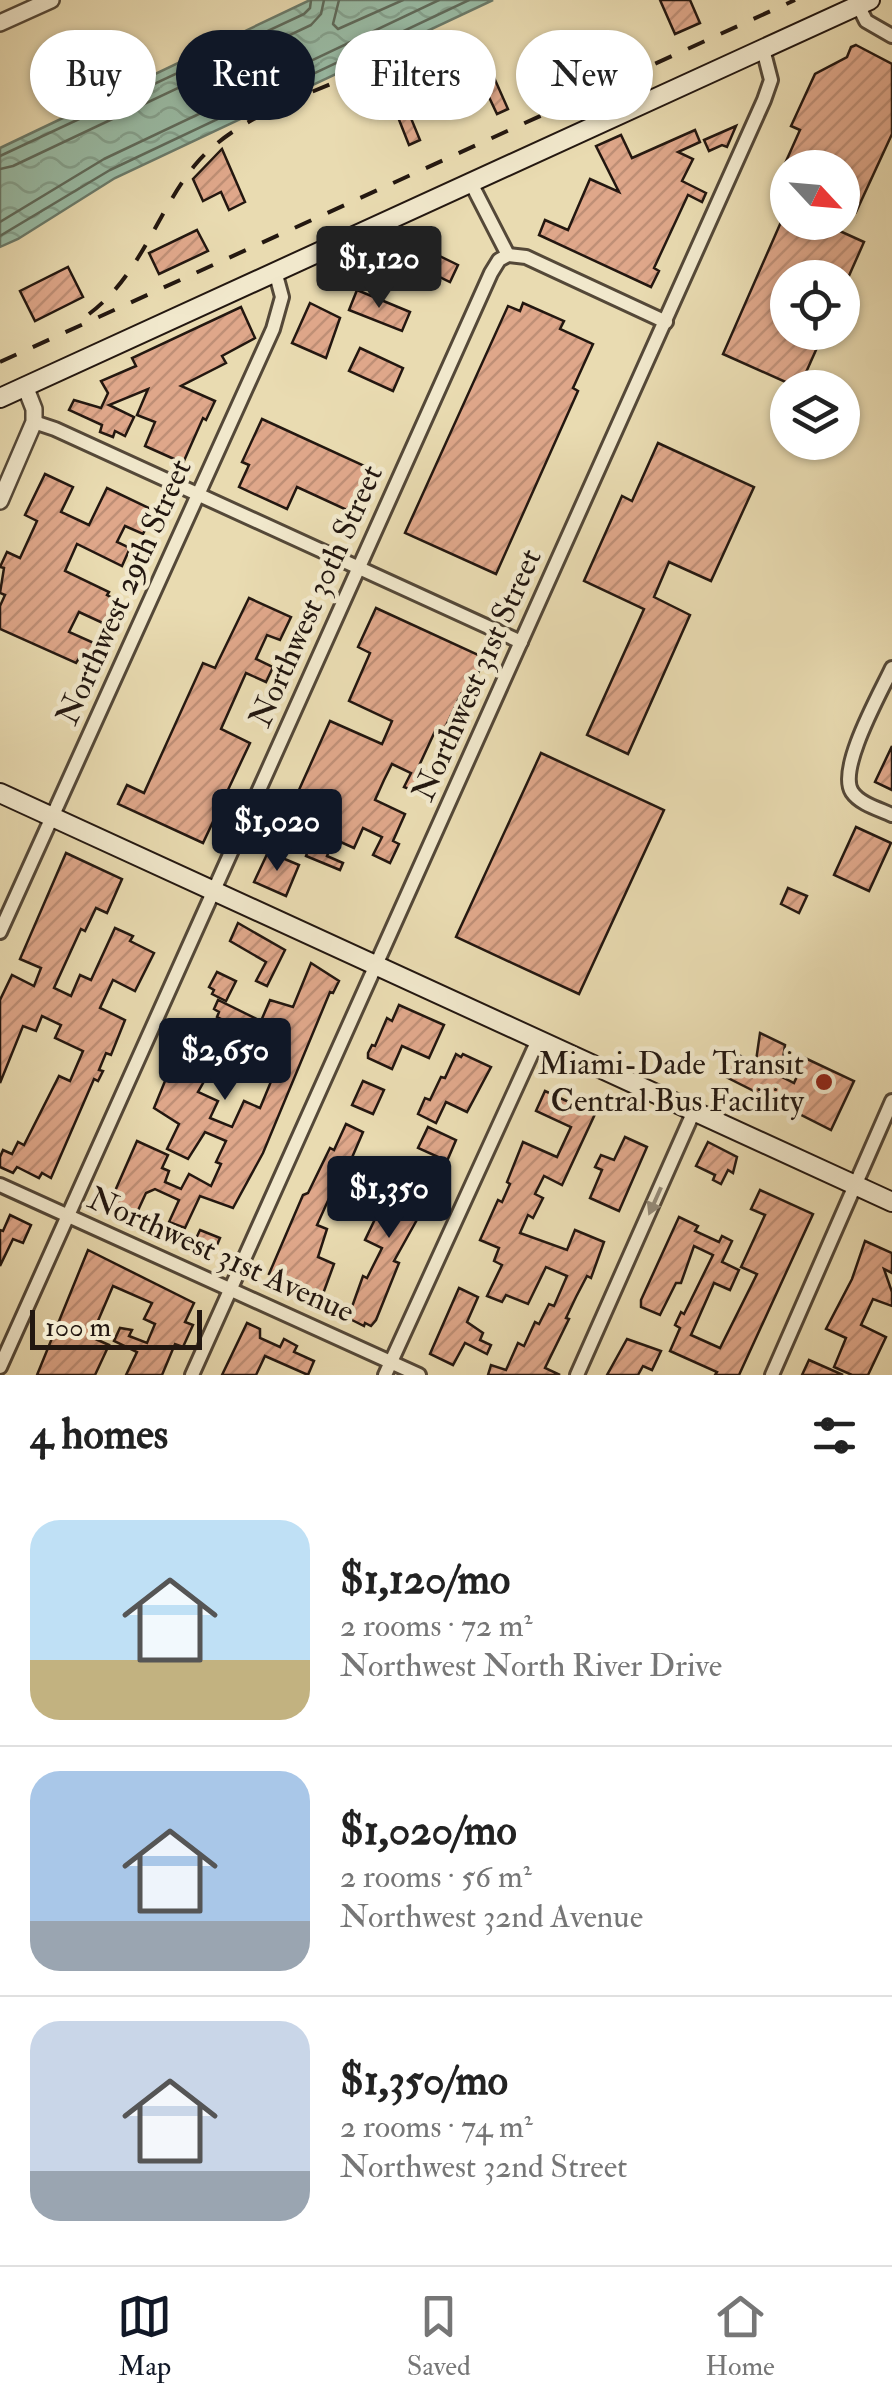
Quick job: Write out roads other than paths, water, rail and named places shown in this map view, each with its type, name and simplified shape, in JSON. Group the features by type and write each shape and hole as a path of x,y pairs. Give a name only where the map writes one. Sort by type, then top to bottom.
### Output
{"main road":[{"path":"0,398 864,3"},
{"path":"0,793 892,1202"}],"street":[{"path":"0,23 51,0"},
{"path":"864,3 866,21 892,36"},
{"name":"Northwest 31st Street","path":"192,1375 767,93 771,74 763,50"},
{"path":"471,182 508,254 526,257 666,322"},
{"name":"Northwest 30th Street","path":"0,1367 490,274 508,254"},
{"name":"Northwest 29th Street","path":"0,932 280,309 282,297 275,271"},
{"path":"0,501 34,422 34,408 25,386"},
{"path":"34,422 521,642"},
{"path":"892,668 852,756 850,788 864,802 892,815"},
{"path":"388,1368 538,1040"},
{"path":"772,1375 892,1101"},
{"path":"577,1375 694,1112"},
{"name":"Northwest 31st Avenue","path":"0,1185 231,1290 388,1368 419,1375"}],"water":[{"path":"310,0 493,0 429,30 335,30 335,74 315,84 315,30 247,30"},
{"path":"176,64 176,120 238,120 115,178 0,247 0,148 59,120 156,120 156,74"}],"railway":[{"path":"0,362 795,0"},
{"path":"89,314 122,281 181,184 211,148 272,109 335,82"}],"place":[{"name":"Miami-Dade Transit Central Bus Facility","path":"824,1082"}]}
